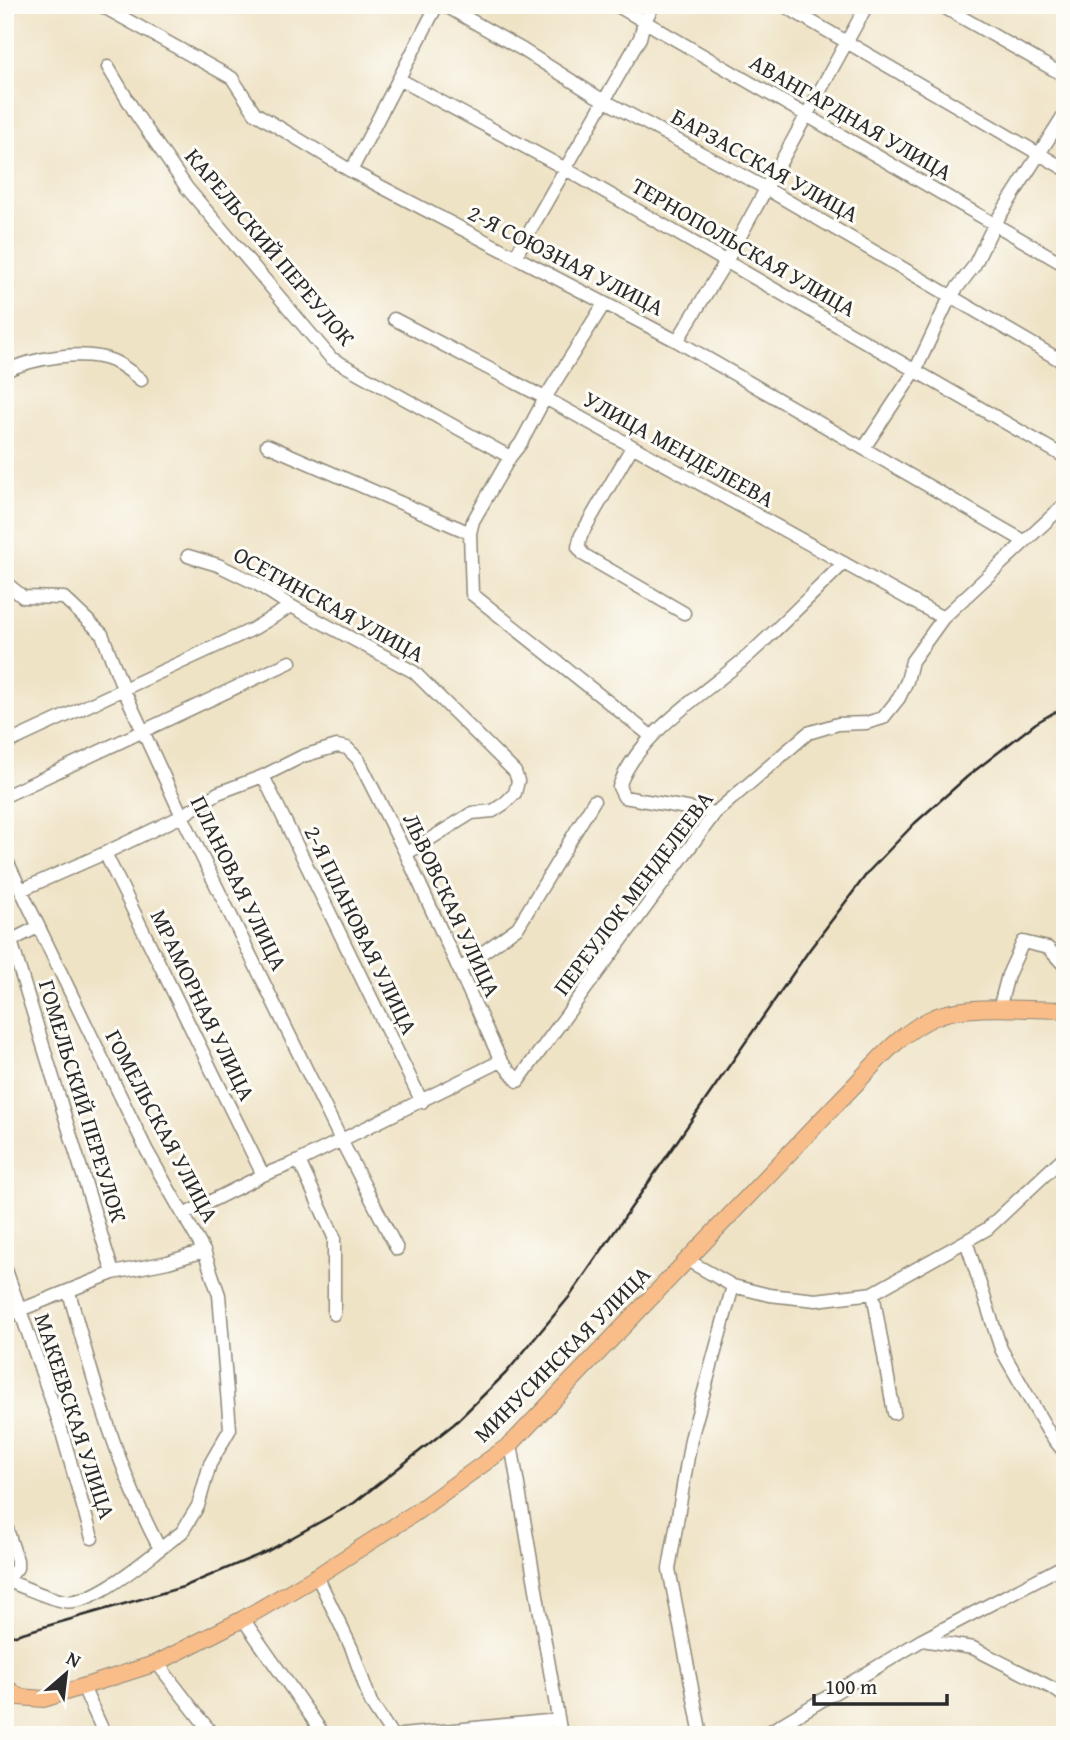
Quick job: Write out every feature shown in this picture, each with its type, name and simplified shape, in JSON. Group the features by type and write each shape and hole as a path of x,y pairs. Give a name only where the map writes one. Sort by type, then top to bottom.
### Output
{"main road":[{"name":"МИНУСИНСКАЯ УЛИЦА","path":"5,1686 19,1697 44,1699 157,1663 243,1619 317,1576 415,1513 511,1444 898,1041 916,1027 937,1016 965,1009 1065,1010"}],"street":[{"name":"2-Я СОЮЗНАЯ УЛИЦА","path":"100,5 232,78 255,113 351,171 677,341 1024,541"},
{"path":"351,171 437,5"},
{"name":"БАРЗАССКАЯ УЛИЦА","path":"443,5 605,100 767,189 1065,363"},
{"name":"АВАНГАРДНАЯ УЛИЦА","path":"616,5 1065,265"},
{"path":"515,257 640,38 644,22 654,5"},
{"path":"783,5 1065,169"},
{"path":"677,341 727,260 867,5"},
{"path":"940,5 1065,76"},
{"name":"КАРЕЛЬСКИЙ ПЕРЕУЛОК","path":"108,66 136,114 187,188 331,358 510,457"},
{"name":"ТЕРНОПОЛЬСКАЯ УЛИЦА","path":"399,79 727,260 1065,457"},
{"path":"864,448 915,371 950,297 974,266 994,225 1065,113"},
{"path":"604,304 473,521 470,533 472,594 651,736"},
{"name":"УЛИЦА МЕНДЕЛЕЕВА","path":"394,319 545,398 943,618"},
{"path":"5,371 21,364 60,357 96,358 113,361 141,380"},
{"path":"267,445 470,533"},
{"path":"632,447 581,535 578,547 584,555 684,613"},
{"name":"ПЕРЕУЛОК МЕНДЕЛЕЕВА","path":"518,1081 715,813 808,733 838,724 866,723 883,718 903,690 912,661 943,618 1065,504"},
{"name":"ОСЕТИНСКАЯ УЛИЦА","path":"188,556 218,565 257,584 291,606 414,672 515,772 518,781 515,793 505,803 493,811 472,814 406,854"},
{"path":"5,562 6,583"},
{"path":"715,813 624,797 619,787 623,773 651,736 749,655 844,563"},
{"name":"ПЛАНОВАЯ УЛИЦА","path":"6,583 23,597 64,598 102,634 123,688 182,816 397,1249"},
{"path":"5,744 253,629 291,606"},
{"path":"5,796 290,662"},
{"name":"ЛЬВОВСКАЯ УЛИЦА","path":"263,776 303,756 337,746 347,748 358,759 406,854 501,1061 518,1081"},
{"path":"21,890 182,816 218,793 263,776"},
{"name":"2-Я ПЛАНОВАЯ УЛИЦА","path":"263,776 422,1102"},
{"path":"460,969 518,927 594,801"},
{"name":"МРАМОРНАЯ УЛИЦА","path":"105,853 263,1175"},
{"name":"ГОМЕЛЬСКАЯ УЛИЦА","path":"5,857 148,1151 204,1251 219,1295 230,1429 210,1464 198,1506 182,1532 160,1549"},
{"path":"8,942 38,927"},
{"name":"ГОМЕЛЬСКИЙ ПЕРЕУЛОК","path":"8,942 113,1273"},
{"path":"999,1009 1008,975 1023,942 1048,948 1065,966"},
{"path":"184,1214 422,1102 501,1061"},
{"path":"687,1260 733,1286 769,1295 816,1300 873,1293 998,1220 1065,1156"},
{"path":"299,1161 334,1237 334,1314"},
{"path":"966,1241 1001,1349 1049,1433 1065,1453"},
{"path":"5,1315 113,1273 168,1262 204,1251"},
{"name":"МАКЕЕВСКАЯ УЛИЦА","path":"5,1267 59,1422 92,1538"},
{"path":"701,1735 669,1569 691,1439 733,1286"},
{"path":"5,1522 17,1560 17,1568 6,1582 20,1585 42,1596 68,1602 90,1596 160,1549 142,1517 96,1391 69,1292"},
{"path":"873,1293 894,1413"},
{"path":"511,1444 561,1735"},
{"path":"764,1735 922,1640 1065,1565"},
{"path":"317,1576 352,1649 371,1703 392,1735"},
{"path":"243,1619 324,1735"},
{"path":"922,1640 973,1648 1065,1697"},
{"path":"157,1663 213,1735"},
{"path":"83,1687 105,1735"},
{"path":"402,1735 558,1720"},
{"path":"5,1725 9,1735"}],"railway":[{"path":"5,1638 183,1587 268,1551 354,1503 454,1424 506,1373 570,1296 810,949 869,871 915,823 968,776 1036,723 1065,706"}]}
